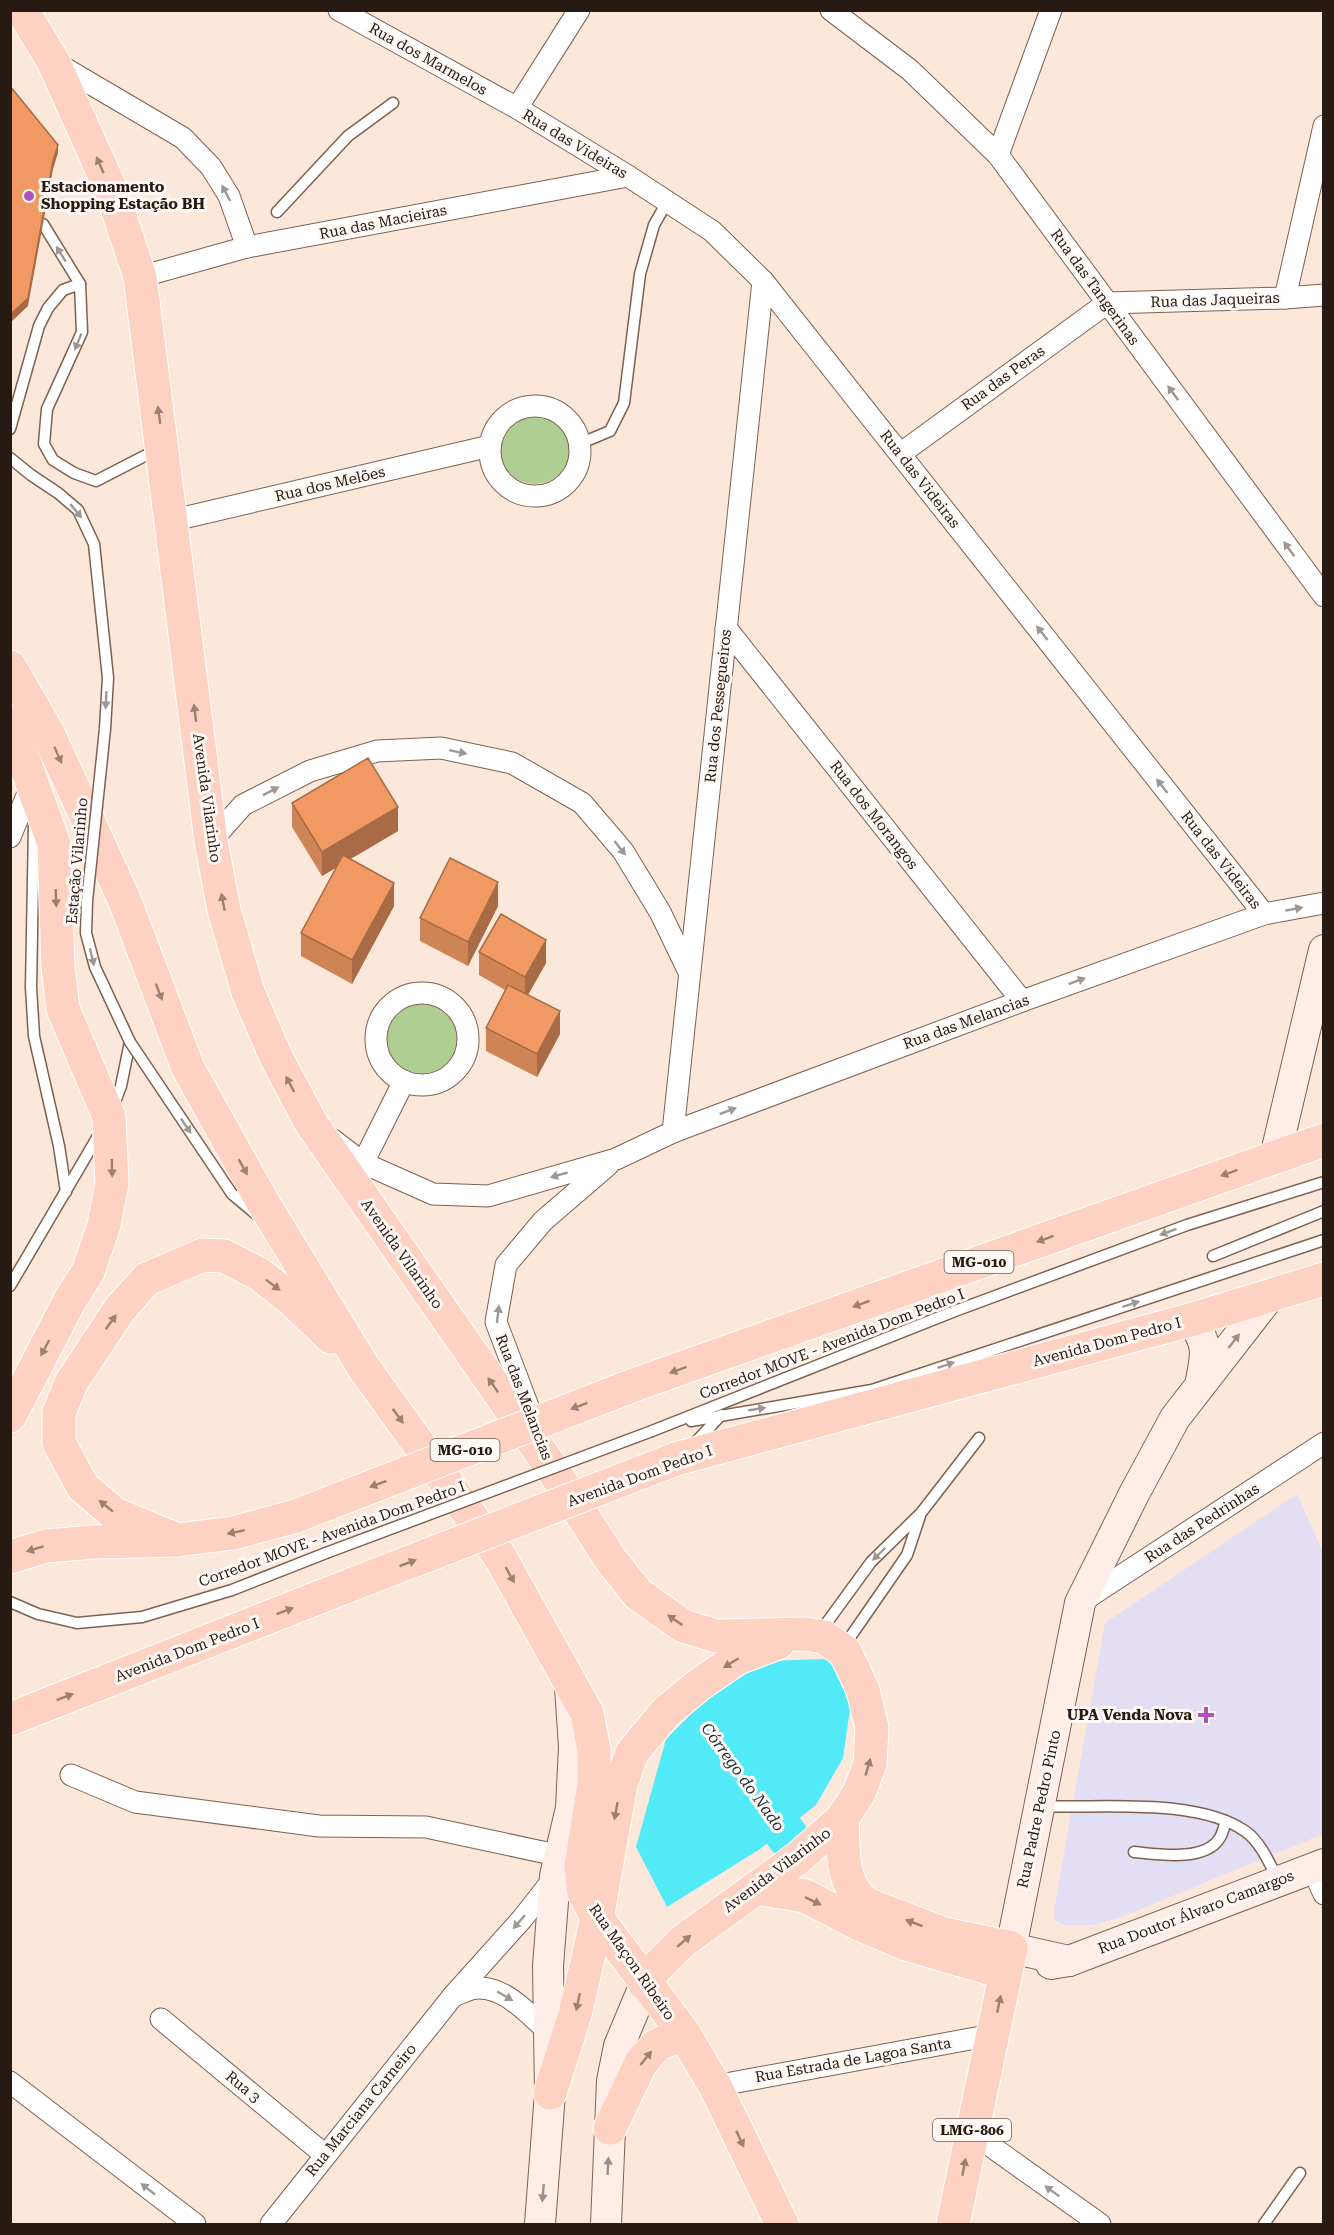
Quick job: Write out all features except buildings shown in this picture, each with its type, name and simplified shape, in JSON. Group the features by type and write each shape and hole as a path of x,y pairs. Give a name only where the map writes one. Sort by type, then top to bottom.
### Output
{"highway":[{"name":"Avenida Vilarinho","path":"22,10 53,61 111,190 140,277 211,841 224,910 248,992 276,1057 311,1123 551,1467 611,1560 638,1594 683,1626 716,1636 821,1640 845,1652 863,1690 872,1728 870,1764 859,1793 842,1819 798,1858 683,1941 655,1969 645,1984"},
{"path":"10,667 33,780 54,844 58,967 63,1009 109,1117 112,1183 104,1225 88,1272 70,1300 10,1416"},
{"path":"21,721 124,899 188,1068 286,1240 364,1368 500,1557 570,1681"},
{"name":"MG-010","path":"10,1557 46,1546 177,1540 233,1533 296,1516 634,1385 1320,1141"},
{"path":"177,1540 115,1514 83,1487 59,1443 59,1413 70,1383 120,1309 147,1279 203,1255 224,1256 259,1274 291,1299 364,1368"},
{"name":"Avenida Dom Pedro I","path":"18,1709 678,1459 1190,1320 1323,1279"},
{"path":"550,2093 575,2015 597,1918 621,1784 632,1753 666,1712 700,1684 738,1658 821,1640"},
{"name":"Rua Maçon Ribeiro","path":"570,1681 587,1713 594,1750 594,1785 581,1866 584,1893 597,1918 682,2032 715,2086 782,2224"},
{"name":"Rua Doutor Álvaro Camargos","path":"842,1819 847,1878 858,1897 866,1904 1008,1960"},
{"name":"Rua Doutor Álvaro Camargos","path":"756,1888 805,1896 859,1924 906,1944 1008,1960"},
{"name":"Rua Padre Pedro Pinto","path":"953,2224 1008,1960"},
{"path":"610,2128 641,2063 656,2046 682,2032"}],"main road":[{"path":"1275,1157 1323,950"},
{"path":"1283,1118 1298,1136 1320,1141"},
{"name":"Rua Padre Pedro Pinto","path":"1008,1960 1041,1806 1080,1603 1175,1418 1269,1297"},
{"name":"Rua Padre Pedro Pinto","path":"1190,1320 1205,1342 1206,1359 1200,1385"},
{"path":"540,2224 550,2093 548,1966 558,1866 571,1808 574,1757 570,1681"},
{"name":"Rua Doutor Álvaro Camargos","path":"1008,1960 1069,1961 1278,1880 1320,1875"},
{"name":"Avenida Vilarinho","path":"606,2224 612,2081 620,2046 645,1984"}],"street":[{"name":"Rua dos Marmelos","path":"339,10 517,108"},
{"path":"517,108 579,10"},
{"name":"Rua das Tangerinas","path":"831,10 910,70 999,155 1323,596"},
{"path":"999,155 1051,10"},
{"path":"53,61 183,138 211,167 229,196 247,247"},
{"name":"Rua das Videiras","path":"517,108 712,231 763,281 1264,914"},
{"path":"1285,298 1323,126"},
{"name":"Rua das Macieiras","path":"140,277 247,247 628,176"},
{"name":"Rua dos Pessegueiros","path":"673,1132 763,281"},
{"name":"Rua das Jaqueiras","path":"1107,303 1323,295"},
{"name":"Rua das Peras","path":"900,454 1107,303"},
{"path":"532,406 549,409 563,416 574,430 579,444 579,459 575,473 565,485 551,494 536,497 512,490 500,480 491,462 490,446 495,429 503,419 516,410 532,406"},
{"name":"Rua dos Melões","path":"170,521 490,446"},
{"name":"Rua dos Morangos","path":"726,628 1022,1001"},
{"path":"211,841 243,805 310,771 376,751 441,748 512,763 582,803 623,851 660,912 689,972"},
{"path":"10,837 33,780"},
{"path":"205,792 243,805"},
{"name":"Rua das Melancias","path":"311,1123 363,1163 434,1194 488,1196 616,1159 673,1132 1022,1001 1264,914 1323,903"},
{"path":"427,993 440,997 455,1009 466,1025 468,1038 461,1063 453,1073 430,1084 404,1081 392,1074 381,1059 376,1040 377,1027 382,1015 401,998 427,993"},
{"path":"363,1163 404,1081"},
{"name":"Rua das Melancias","path":"551,1467 496,1322 506,1265 543,1221 616,1159"},
{"name":"Rua das Pedrinhas","path":"1080,1603 1323,1443"},
{"path":"71,1775 135,1802 319,1826 426,1827 558,1866"},
{"name":"Rua Marciana Carneiro","path":"271,2224 453,1996 522,1919 558,1866"},
{"path":"453,1996 473,1988 496,1991 513,2000 548,2030"},
{"name":"Rua 3","path":"161,2019 325,2155"},
{"name":"Rua Estrada de Lagoa Santa","path":"715,2086 992,2035"},
{"path":"10,2082 195,2224"},
{"path":"971,2133 1100,2224"}],"lane":[{"path":"277,212 348,136 393,103"},
{"path":"579,444 610,431 624,402 640,274 654,225 667,202"},
{"path":"43,224 80,284 82,332 47,409 44,444 53,460 74,473 96,481 163,446"},
{"path":"10,429 39,326 48,308 63,290 80,284"},
{"name":"Estação Vilarinho","path":"10,458 78,510 94,544 108,678 105,729 87,900 86,933 94,967 130,1042 232,1194 286,1240"},
{"path":"33,780 31,987 34,1036 59,1146 66,1192"},
{"path":"10,1287 109,1117 121,1086 130,1042"},
{"name":"Corredor MOVE - Avenida Dom Pedro I","path":"10,1602 38,1614 77,1623 142,1617 232,1590 944,1316 1165,1234 1323,1182"},
{"path":"1214,1256 1323,1211"},
{"name":"Corredor MOVE - Avenida Dom Pedro I","path":"655,1429 721,1415 872,1390 1323,1240"},
{"path":"678,1459 721,1415"},
{"path":"821,1640 871,1562 921,1513 979,1438"},
{"path":"821,1640 907,1555 921,1513"},
{"path":"1041,1806 1159,1808 1206,1814 1227,1821 1247,1832 1266,1856 1278,1880"},
{"path":"1134,1852 1178,1855 1201,1852 1219,1840 1227,1821"},
{"path":"1264,2224 1300,2173"}],"shaded area":[{"name":"UPA Venda Nova","path":"1297,1494 1323,1553 1323,1834 1119,1918 1093,1925 1059,1923 1055,1920 1054,1910 1105,1623"}],"green space":[{"path":"542,414 555,420 564,429 568,435 570,449 568,463 560,474 549,482 528,484 510,474 502,463 500,442 510,424 521,416"},
{"path":"415,1004 429,1004 442,1010 451,1019 457,1032 455,1052 447,1064 429,1074 415,1074 402,1068 393,1059 387,1046 387,1032 393,1019 402,1010"}],"water":[{"path":"826,1659 839,1674 850,1709 843,1758 816,1805 760,1849 667,1907 636,1847 666,1739 718,1687 765,1661"}],"waterway":[{"name":"Córrego do Nado","path":"749,1785 788,1837"}],"place":[{"name":"Estacionamento Shopping Estação BH","path":"29,196"},
{"name":"UPA Venda Nova","path":"1206,1715"}]}
